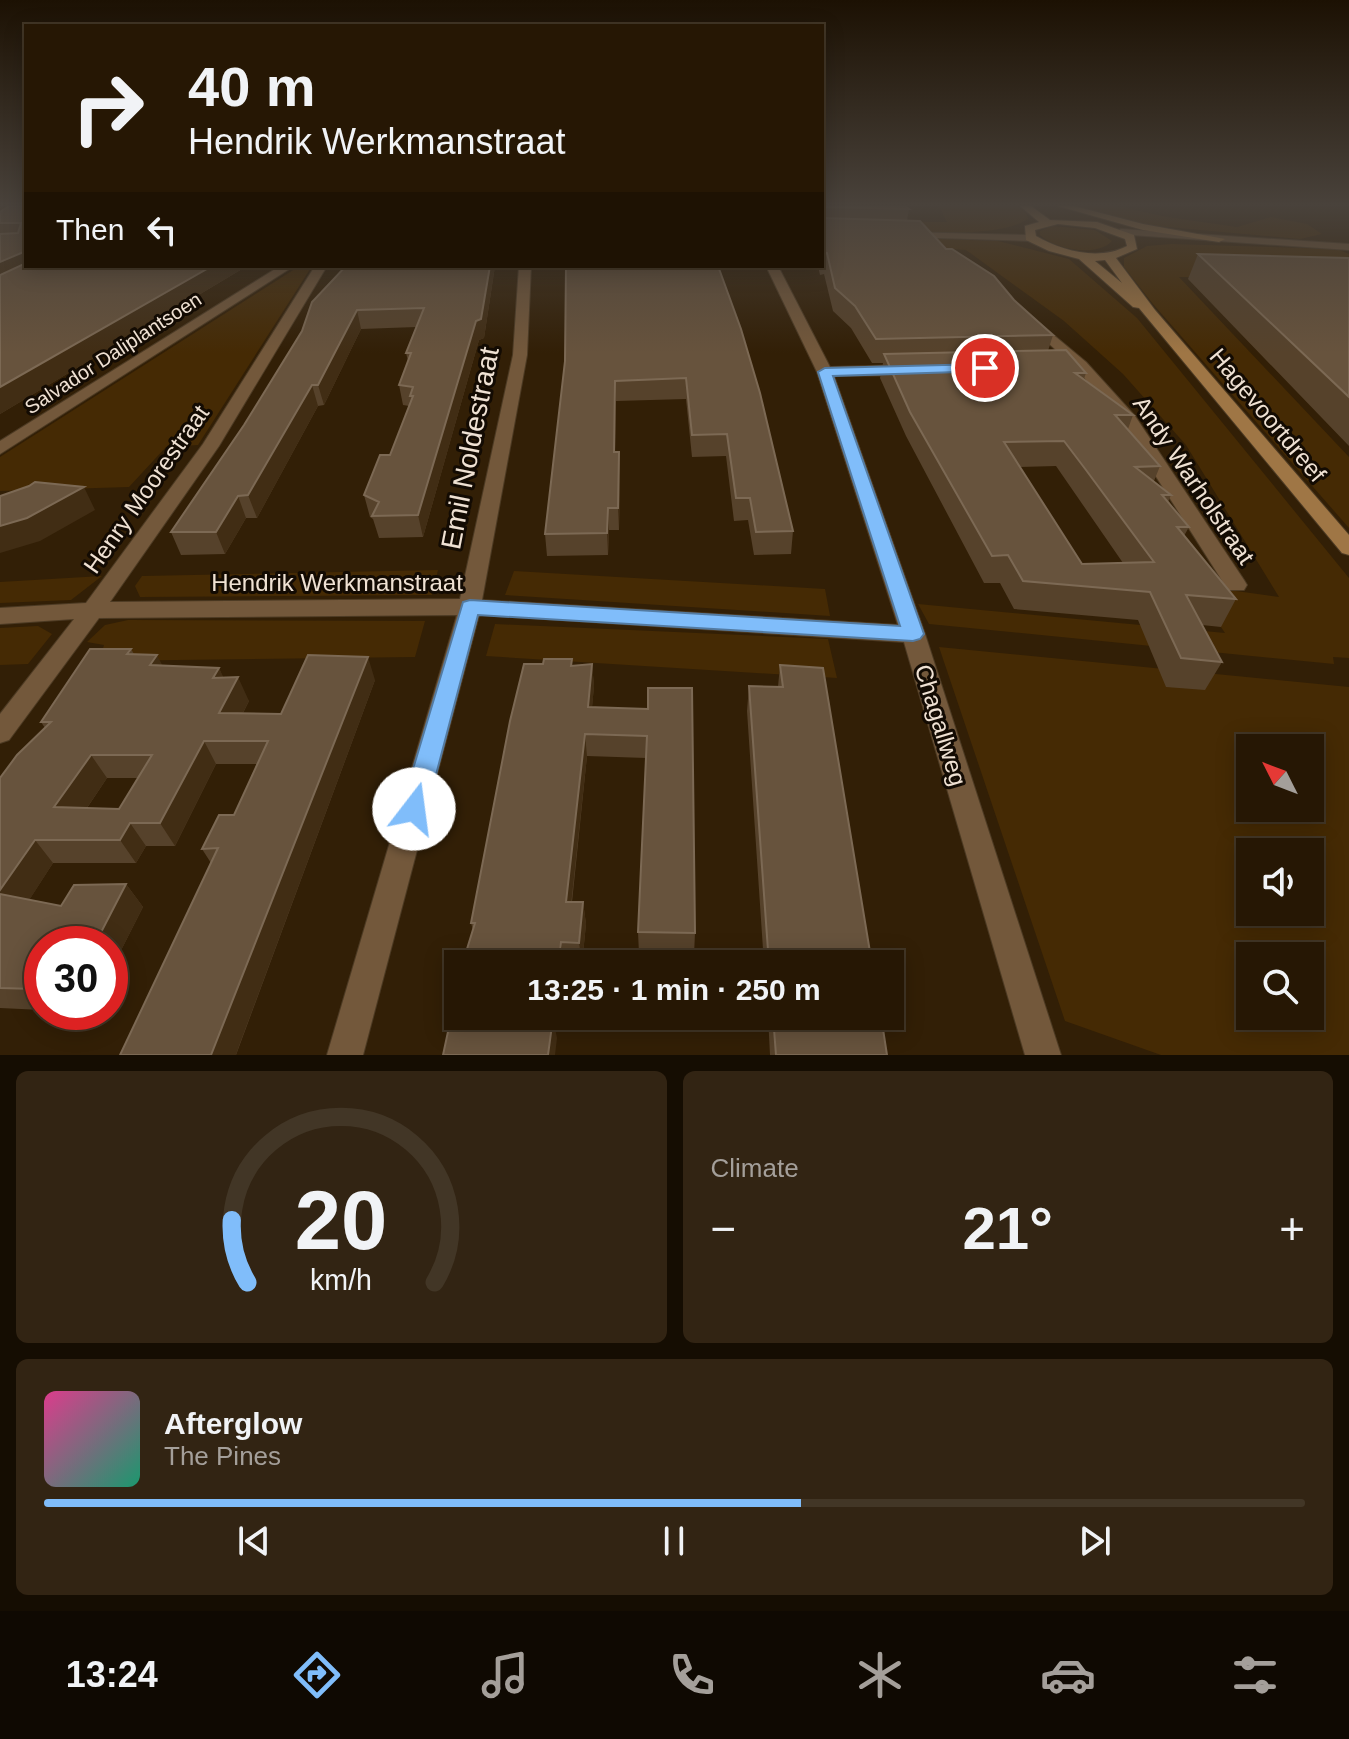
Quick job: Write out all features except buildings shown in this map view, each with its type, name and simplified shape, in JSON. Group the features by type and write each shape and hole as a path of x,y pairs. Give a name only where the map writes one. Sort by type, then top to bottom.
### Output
{"main road":[{"name":"Hagevoortdreef","path":"1081,255 1110,283 1150,313"},
{"path":"1087,255 1111,255"},
{"name":"Hagevoortdreef","path":"1108,256 1150,313 1349,548"}],"street":[{"name":"Salvador Daliplantsoen","path":"0,449 285,268"},
{"name":"Henry Moorestraat","path":"0,733 93,610 217,434 320,268"},
{"name":"Emil Noldestraat","path":"345,1055 470,607 520,355 525,268"},
{"name":"Chagallweg","path":"773,268 825,372 913,634 1043,1055"},
{"name":"Andy Warholstraat","path":"1018,308 1129,420 1236,585"},
{"path":"825,372 921,370"},
{"name":"Hendrik Werkmanstraat","path":"0,616 93,610 470,607 913,634"}],"shaded area":[{"path":"973,255 1054,255 1069,259 1137,318 1349,578 1349,658 1333,657 1334,664 929,624 918,604 1225,633 1193,585 1279,597 1186,445 1123,374 1064,321"},
{"path":"1129,255 1349,255 1349,263 1238,278 1179,277 1349,457 1349,528 1153,304 1124,267 1124,258"},
{"path":"296,268 311,268 198,445 166,447 129,487 0,491 0,457"},
{"path":"438,570 432,595 140,597 135,586 142,576"},
{"path":"514,571 825,589 830,616 505,595"},
{"path":"102,576 71,600 0,603 0,582"},
{"path":"128,620 425,621 415,657 99,661 104,645 87,642 105,625"},
{"path":"495,624 828,639 837,678 486,656"},
{"path":"38,626 52,634 28,664 0,665 0,628"},
{"path":"939,647 1349,687 1349,1055 1161,1055 1065,1021"}],"route":[{"path":"414,809 470,607 913,634 825,372 985,368"}]}
